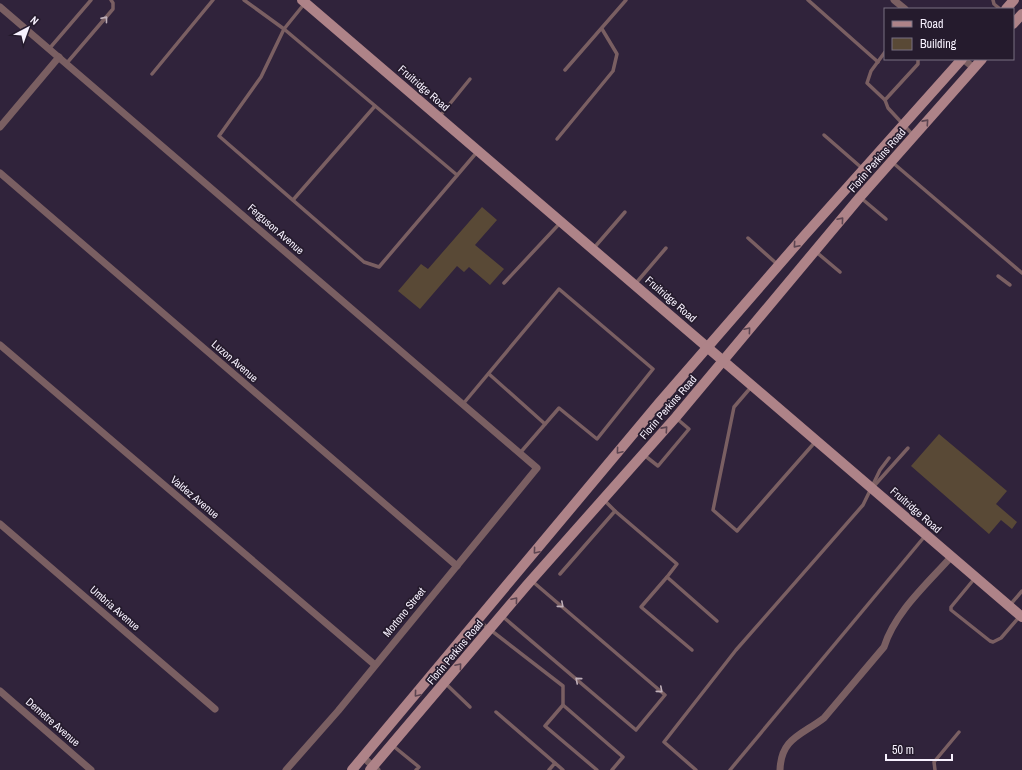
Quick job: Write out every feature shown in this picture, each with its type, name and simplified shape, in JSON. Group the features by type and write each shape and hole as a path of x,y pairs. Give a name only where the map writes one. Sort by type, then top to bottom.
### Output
{"main road":[{"path":"1007,8 1014,0"},
{"name":"Fruitridge Road","path":"304,1 724,360 1021,617"},
{"path":"1014,22 1022,14"},
{"name":"Florin Perkins Road","path":"352,770 778,265 961,60"},
{"name":"Florin Perkins Road","path":"374,769 392,744 531,580 676,417 860,197 981,60"},
{"path":"815,250 824,229 824,223 820,218"}],"street":[{"path":"894,0 904,8"},
{"name":"Ferguson Avenue","path":"0,7 537,468"},
{"path":"0,127 59,57"},
{"path":"963,60 974,68"},
{"name":"Luzon Avenue","path":"0,174 457,566"},
{"name":"Valdez Avenue","path":"0,345 375,665"},
{"name":"Mortono Street","path":"286,770 375,665 537,468"},
{"name":"Umbria Avenue","path":"0,524 215,709"},
{"path":"780,770 780,758 787,744 799,734 824,718 884,647 888,635 908,606 951,557"},
{"name":"Demetre Avenue","path":"0,691 91,770"},
{"path":"363,757 374,769"}],"lane":[{"path":"49,49 91,0"},
{"path":"66,64 92,36 113,9 113,3 111,0"},
{"path":"152,74 213,0"},
{"path":"244,0 284,29 457,175"},
{"path":"565,70 626,0"},
{"path":"808,0 878,62"},
{"path":"993,0 994,4 999,8"},
{"path":"304,1 284,29 261,77 219,136 364,262 379,267 478,150"},
{"path":"557,139 613,71 617,54 602,29"},
{"path":"884,53 871,70 867,83 885,100 888,108 914,136"},
{"path":"885,100 918,64 918,60"},
{"path":"439,117 470,80"},
{"path":"293,200 375,106"},
{"path":"824,135 864,170"},
{"path":"892,161 1022,273"},
{"path":"860,197 886,219"},
{"path":"593,249 625,212"},
{"path":"504,283 561,222"},
{"path":"748,238 778,265"},
{"path":"635,284 666,248"},
{"path":"815,250 840,272"},
{"path":"998,276 1010,285"},
{"path":"463,404 559,289 653,369 597,439 559,408 520,453"},
{"path":"488,374 545,424"},
{"path":"752,385 734,407 713,510 732,527 737,531 816,440"},
{"path":"643,454 658,466 689,429 676,417"},
{"path":"872,488 908,448"},
{"path":"696,770 664,742 736,650 863,505 880,470 889,458"},
{"path":"603,499 677,564 641,607 692,650"},
{"path":"560,574 616,511"},
{"path":"730,770 926,535"},
{"path":"667,577 717,621"},
{"path":"975,577 951,606 952,610 990,641 994,642 1001,638 1021,617"},
{"path":"501,616 636,730 665,695 531,580"},
{"path":"1009,607 1022,591"},
{"path":"478,620 563,686 563,705 545,726 596,770"},
{"path":"445,682 470,707"},
{"path":"563,705 624,757 612,770"},
{"path":"496,712 563,770"},
{"path":"935,770 934,762 959,732"},
{"path":"392,744 419,767 416,770"},
{"path":"549,770 555,763"}],"shaded area":[{"path":"0,0 1022,0 1022,770 0,770"}],"building":[{"path":"482,207 497,220 475,245 504,269 490,285 469,267 464,272 457,266 420,309 398,291 421,264 428,269"},
{"path":"939,434 1007,491 996,504 1017,522 1012,529 1001,520 989,534 911,466"}]}
